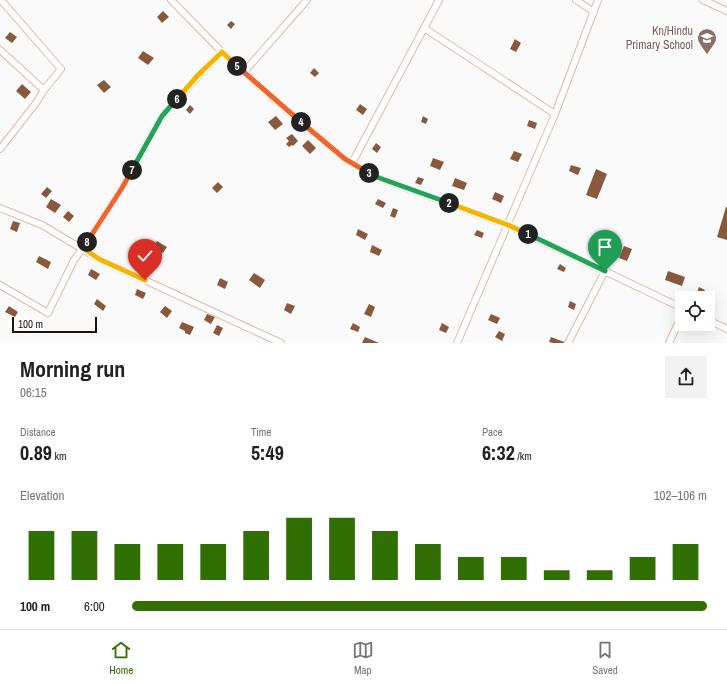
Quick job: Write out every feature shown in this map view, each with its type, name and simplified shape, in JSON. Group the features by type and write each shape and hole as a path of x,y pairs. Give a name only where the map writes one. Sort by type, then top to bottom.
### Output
{"street":[{"path":"0,149 61,69 1,0"},
{"path":"171,0 222,52 345,159 374,176 508,225 675,305"},
{"path":"244,72 307,0"},
{"path":"352,163 438,0"},
{"path":"576,0 594,12"},
{"path":"457,343 554,114 598,0"},
{"path":"703,0 727,11"},
{"path":"424,28 554,114"},
{"path":"0,50 44,90"},
{"path":"0,285 48,313 74,260 122,188 162,116 198,75 222,52"},
{"path":"0,208 42,226 83,248 99,259 281,343"},
{"path":"568,343 605,271"},
{"path":"715,323 727,329"},
{"path":"669,343 675,330"}],"building":[{"path":"163,11 169,17 162,23 157,17"},
{"path":"231,21 235,24 231,29 227,25"},
{"path":"10,32 17,37 12,43 5,38"},
{"path":"515,39 521,43 516,52 510,49"},
{"path":"143,51 154,58 148,65 138,58"},
{"path":"314,68 319,73 315,77 310,73"},
{"path":"104,80 111,87 104,93 97,85"},
{"path":"22,84 31,92 25,99 16,91"},
{"path":"360,104 367,109 363,115 356,110"},
{"path":"190,105 194,109 190,114 186,110"},
{"path":"276,116 283,124 275,130 268,122"},
{"path":"423,116 428,119 426,124 421,122"},
{"path":"529,120 537,123 535,129 527,126"},
{"path":"292,134 298,141 293,146 292,145 289,147 286,144 289,141 286,138"},
{"path":"308,140 316,148 310,154 302,146"},
{"path":"376,143 381,147 377,153 372,149"},
{"path":"514,151 522,154 518,162 510,159"},
{"path":"433,158 444,162 440,170 430,166"},
{"path":"571,165 581,168 578,175 569,171"},
{"path":"596,169 607,174 597,199 586,195"},
{"path":"418,177 424,179 421,185 415,183"},
{"path":"455,178 467,183 464,190 452,186"},
{"path":"218,182 223,187 217,193 212,188"},
{"path":"47,187 52,191 46,198 41,194"},
{"path":"495,192 504,196 501,203 492,199"},
{"path":"51,199 61,205 55,213 46,207"},
{"path":"378,199 386,203 383,208 375,204"},
{"path":"727,207 727,240 717,237"},
{"path":"393,208 398,210 395,218 390,216"},
{"path":"68,211 74,216 69,222 63,217"},
{"path":"13,221 20,223 17,232 10,229"},
{"path":"358,229 368,234 365,240 356,235"},
{"path":"477,230 484,233 482,238 474,235"},
{"path":"157,241 167,247 163,253 153,247"},
{"path":"372,245 382,250 379,256 370,252"},
{"path":"624,246 632,249 627,261 619,258"},
{"path":"39,256 51,262 48,269 36,262"},
{"path":"147,259 152,263 146,270 141,267"},
{"path":"560,264 566,268 564,272 557,269"},
{"path":"91,269 100,274 96,280 88,275"},
{"path":"668,271 685,277 682,286 665,280"},
{"path":"254,273 265,280 260,288 249,280"},
{"path":"220,278 228,282 225,289 217,285"},
{"path":"699,287 705,290 705,291 698,291"},
{"path":"137,289 146,293 143,299 135,295"},
{"path":"97,299 106,306 103,311 94,304"},
{"path":"570,301 576,304 574,310 568,307"},
{"path":"287,303 295,306 291,314 284,310"},
{"path":"369,304 375,307 371,317 364,314"},
{"path":"9,306 18,312 15,317 5,312"},
{"path":"165,306 172,311 167,318 160,312"},
{"path":"207,314 215,317 211,324 204,320"},
{"path":"491,314 500,318 497,324 488,320"},
{"path":"182,322 194,327 190,335 179,328"},
{"path":"353,323 360,327 358,332 350,329"},
{"path":"442,323 449,327 446,333 439,330"},
{"path":"217,325 223,328 219,336 213,333"},
{"path":"499,331 505,334 502,341 495,337"},
{"path":"365,337 379,343 362,343"},
{"path":"551,337 564,342 564,343 549,342"}],"place":[{"name":"Kn/Hindu Primary School","path":"707,55"}],"route":[{"path":"145,280 99,259 83,248 122,188 162,116 198,75 222,52 274,99 345,159 374,176 508,225 605,271"}]}
